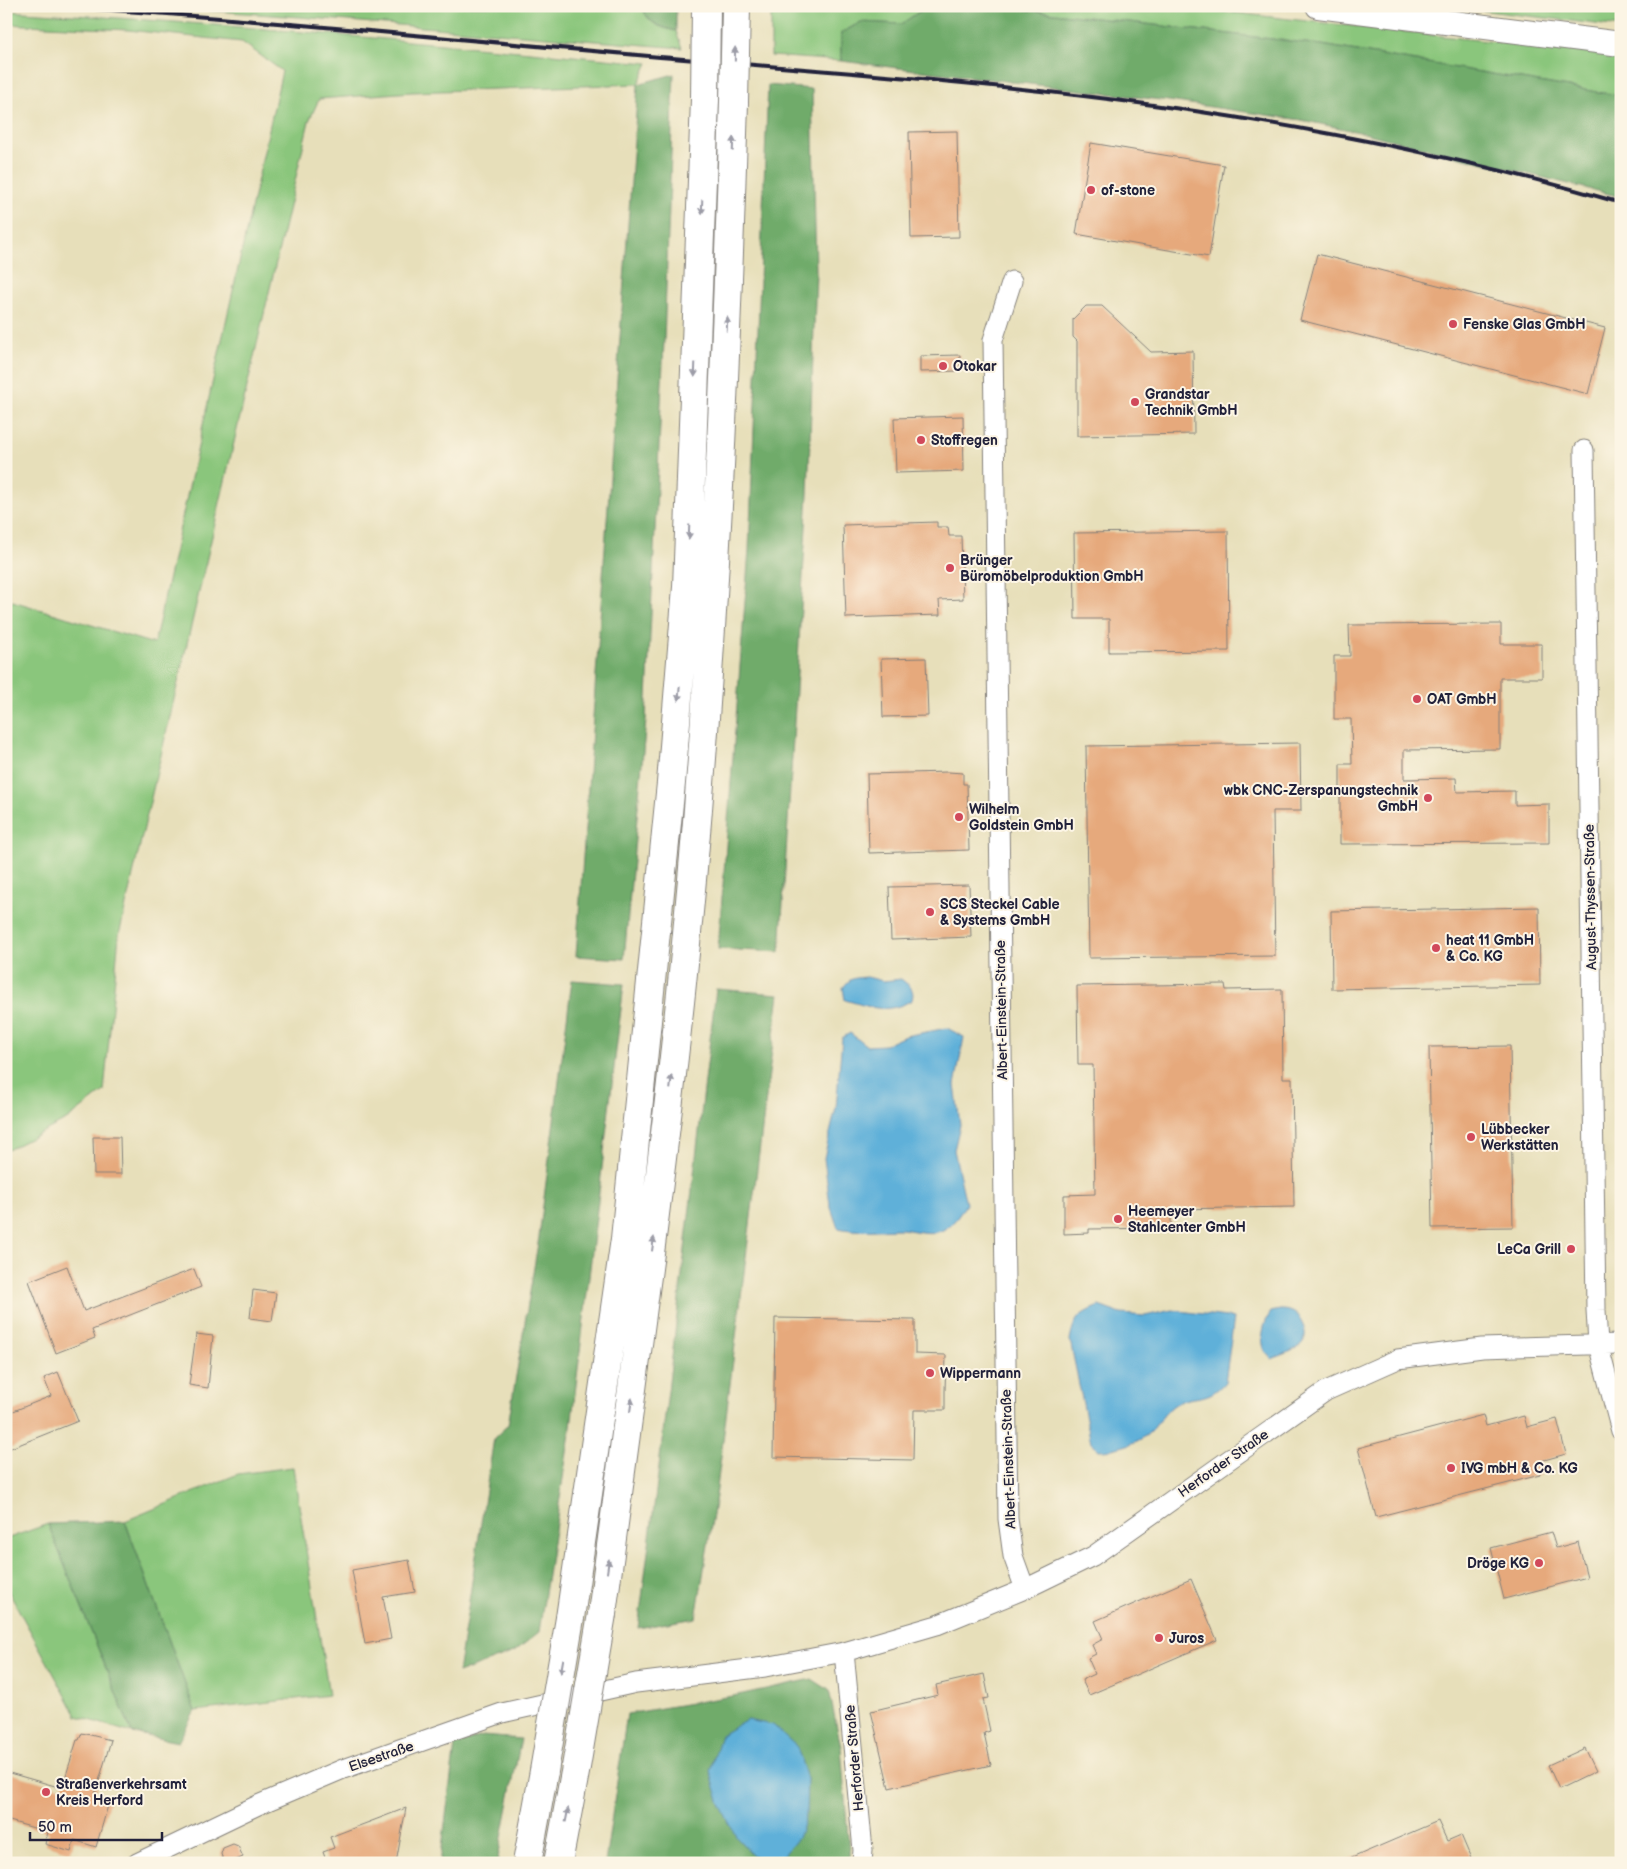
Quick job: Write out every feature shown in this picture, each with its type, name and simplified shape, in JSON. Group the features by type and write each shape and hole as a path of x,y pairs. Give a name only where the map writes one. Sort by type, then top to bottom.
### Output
{"highway":[{"path":"527,1863 570,1618 624,1239 671,783 687,587 705,99 706,6"},
{"path":"558,1863 602,1614 653,1239 681,991 702,762 726,372 736,6"}],"main road":[{"path":"1318,6 1621,44"}],"street":[{"name":"Albert-Einstein-Straße","path":"1012,281 993,340 1008,1518 1013,1556 1025,1589"},
{"name":"August-Thyssen-Straße","path":"1584,450 1596,1310 1598,1344 1621,1431"},
{"name":"Herforder Straße","path":"636,1683 765,1666 844,1652 937,1625 1025,1589 1093,1556 1326,1391 1398,1359 1482,1348 1621,1344"},
{"name":"Herforder Straße","path":"844,1652 863,1850 862,1863"},
{"name":"Elsestraße","path":"137,1863 258,1805 343,1769 502,1713 636,1683"}],"green space":[{"path":"146,6 642,6 647,17 655,24 676,31 682,48 299,17"},
{"path":"642,6 676,6 676,31 655,23 647,17"},
{"path":"771,6 928,6 901,24 861,22 841,33 841,61 771,56"},
{"path":"928,6 995,6 1322,45 1621,96 1621,197 1364,133 1301,120 1169,101 841,61 841,33 861,22 901,24"},
{"path":"995,6 1173,6 1621,56 1621,96 1322,45"},
{"path":"1445,6 1621,6 1621,27"},
{"path":"6,11 247,27 648,63 638,84 412,92 319,99 309,121 119,935 104,1091 68,1119 6,1151 6,599 154,644 282,71 242,42 128,30 6,24"},
{"path":"674,74 664,341 646,720 624,959 576,956 638,84"},
{"path":"768,85 812,89 816,272 808,494 780,952 718,949 749,550"},
{"path":"572,980 624,984 571,1427 539,1632 514,1652 458,1673 494,1438 508,1425 539,1237"},
{"path":"716,989 779,994 716,1496 696,1618 638,1628 657,1483"},
{"path":"293,1467 329,1695 195,1711 125,1521 238,1474"},
{"path":"125,1521 195,1711 178,1742 132,1733 48,1524"},
{"path":"48,1524 132,1733 77,1716 6,1587 6,1539"},
{"path":"812,1679 829,1690 841,1747 850,1863 605,1863 627,1714 738,1695"},
{"path":"482,1736 521,1739 497,1863 440,1863 455,1745"}],"water":[{"path":"867,977 883,981 901,979 911,988 913,993 912,1000 895,1007 879,1008 845,1000 843,988 848,982 856,978"},
{"path":"947,1028 964,1037 955,1085 960,1125 954,1150 966,1204 954,1222 939,1232 838,1228 830,1205 824,1158 836,1108 842,1038 850,1033 867,1046 885,1045 905,1036"},
{"path":"1099,1306 1121,1314 1145,1316 1172,1310 1234,1318 1225,1382 1218,1389 1205,1396 1186,1400 1173,1406 1152,1430 1141,1439 1113,1449 1099,1450 1091,1443 1070,1340 1073,1327 1078,1318"},
{"path":"1280,1310 1290,1311 1301,1320 1305,1329 1305,1338 1297,1348 1272,1359 1264,1349 1263,1330 1271,1312"},
{"path":"747,1720 773,1725 797,1747 807,1779 806,1816 798,1838 783,1856 768,1860 754,1856 736,1837 720,1804 710,1771 721,1735"}],"building":[{"path":"957,131 959,237 911,238 909,132"},
{"path":"1091,143 1224,165 1209,257 1076,234"},
{"name":"Fenske Glas GmbH","path":"1317,254 1605,328 1588,394 1300,320"},
{"name":"Grandstar Technik GmbH","path":"1086,306 1102,306 1151,352 1193,351 1194,434 1077,436 1077,341 1073,337 1073,319"},
{"path":"960,355 960,371 920,372 920,356"},
{"path":"963,416 964,471 896,473 894,418"},
{"path":"937,522 937,527 948,527 949,536 961,536 963,599 939,600 940,615 846,618 843,525"},
{"path":"1228,531 1229,651 1109,652 1109,619 1075,619 1074,533"},
{"name":"OAT GmbH","path":"1501,624 1501,644 1542,644 1542,678 1500,678 1500,749 1404,750 1404,779 1456,778 1457,792 1515,791 1515,805 1549,804 1549,843 1340,844 1340,764 1352,764 1351,719 1334,719 1334,656 1350,656 1349,625"},
{"path":"926,658 928,716 883,717 881,659"},
{"path":"1300,743 1301,811 1273,811 1275,956 1089,958 1086,746"},
{"path":"963,773 963,784 967,784 969,850 869,853 867,774"},
{"name":"SCS Steckel Cable & Systems GmbH","path":"969,885 971,937 891,940 889,887"},
{"name":"heat 11 GmbH & Co. KG","path":"1539,907 1540,985 1332,989 1331,911"},
{"path":"1225,984 1226,990 1282,989 1283,1078 1292,1078 1294,1207 1171,1209 1171,1228 1089,1229 1089,1233 1064,1234 1064,1195 1095,1194 1093,1065 1078,1065 1077,986"},
{"name":"Lübbecker Werkstätten","path":"1510,1046 1513,1227 1432,1228 1429,1047"},
{"path":"93,1137 120,1137 121,1174 94,1174"},
{"path":"67,1266 84,1311 194,1269 201,1287 92,1330 95,1338 56,1353 29,1281"},
{"path":"253,1290 276,1293 272,1321 250,1318"},
{"path":"775,1318 915,1320 915,1354 946,1355 945,1410 914,1410 913,1460 773,1457"},
{"path":"196,1334 213,1336 208,1388 189,1385"},
{"path":"58,1372 78,1421 6,1450 6,1414 51,1396 44,1378"},
{"name":"IVG mbH & Co. KG","path":"1483,1415 1486,1426 1524,1416 1527,1427 1557,1419 1566,1454 1537,1462 1540,1475 1376,1517 1358,1448"},
{"name":"Dröge KG","path":"1551,1532 1556,1548 1578,1542 1587,1577 1504,1599 1491,1548"},
{"path":"409,1560 415,1592 383,1597 391,1639 365,1644 352,1570"},
{"name":"Juros","path":"1191,1579 1217,1640 1089,1695 1082,1680 1095,1674 1088,1658 1096,1654 1092,1645 1103,1639 1095,1621"},
{"path":"984,1674 989,1698 983,1699 990,1731 984,1733 991,1765 889,1788 871,1711 938,1695 936,1685"},
{"name":"Straßenverkehrsamt Kreis Herford","path":"82,1733 111,1740 94,1798 109,1802 96,1847 74,1840 71,1852 45,1844 48,1832 6,1820 6,1772 62,1788 77,1740 79,1740"},
{"path":"1585,1748 1596,1771 1559,1789 1548,1765"},
{"path":"406,1808 396,1863 327,1863 323,1852 334,1848 330,1837"},
{"path":"1438,1821 1447,1841 1461,1835 1473,1863 1340,1863"},
{"path":"233,1844 238,1846 243,1857 229,1863 224,1863 221,1854 223,1848"}],"railway":[{"path":"34,6 131,11 291,24 1052,92 1238,118 1366,141 1494,169 1621,203"}],"place":[{"name":"of-stone","path":"1091,190"},
{"name":"Fenske Glas GmbH","path":"1453,324"},
{"name":"Otokar","path":"943,366"},
{"name":"Grandstar Technik GmbH","path":"1135,402"},
{"name":"Stoffregen","path":"921,440"},
{"name":"Brünger Büromöbelproduktion GmbH","path":"950,568"},
{"name":"OAT GmbH","path":"1417,699"},
{"name":"wbk CNC-Zerspanungstechnik GmbH","path":"1428,798"},
{"name":"Wilhelm Goldstein GmbH","path":"959,817"},
{"name":"SCS Steckel Cable & Systems GmbH","path":"930,912"},
{"name":"heat 11 GmbH & Co. KG","path":"1436,948"},
{"name":"Lübbecker Werkstätten","path":"1471,1137"},
{"name":"Heemeyer Stahlcenter GmbH","path":"1118,1219"},
{"name":"LeCa Grill","path":"1571,1249"},
{"name":"Wippermann","path":"930,1373"},
{"name":"IVG mbH & Co. KG","path":"1451,1468"},
{"name":"Dröge KG","path":"1539,1563"},
{"name":"Juros","path":"1159,1638"},
{"name":"Straßenverkehrsamt Kreis Herford","path":"46,1792"}]}
